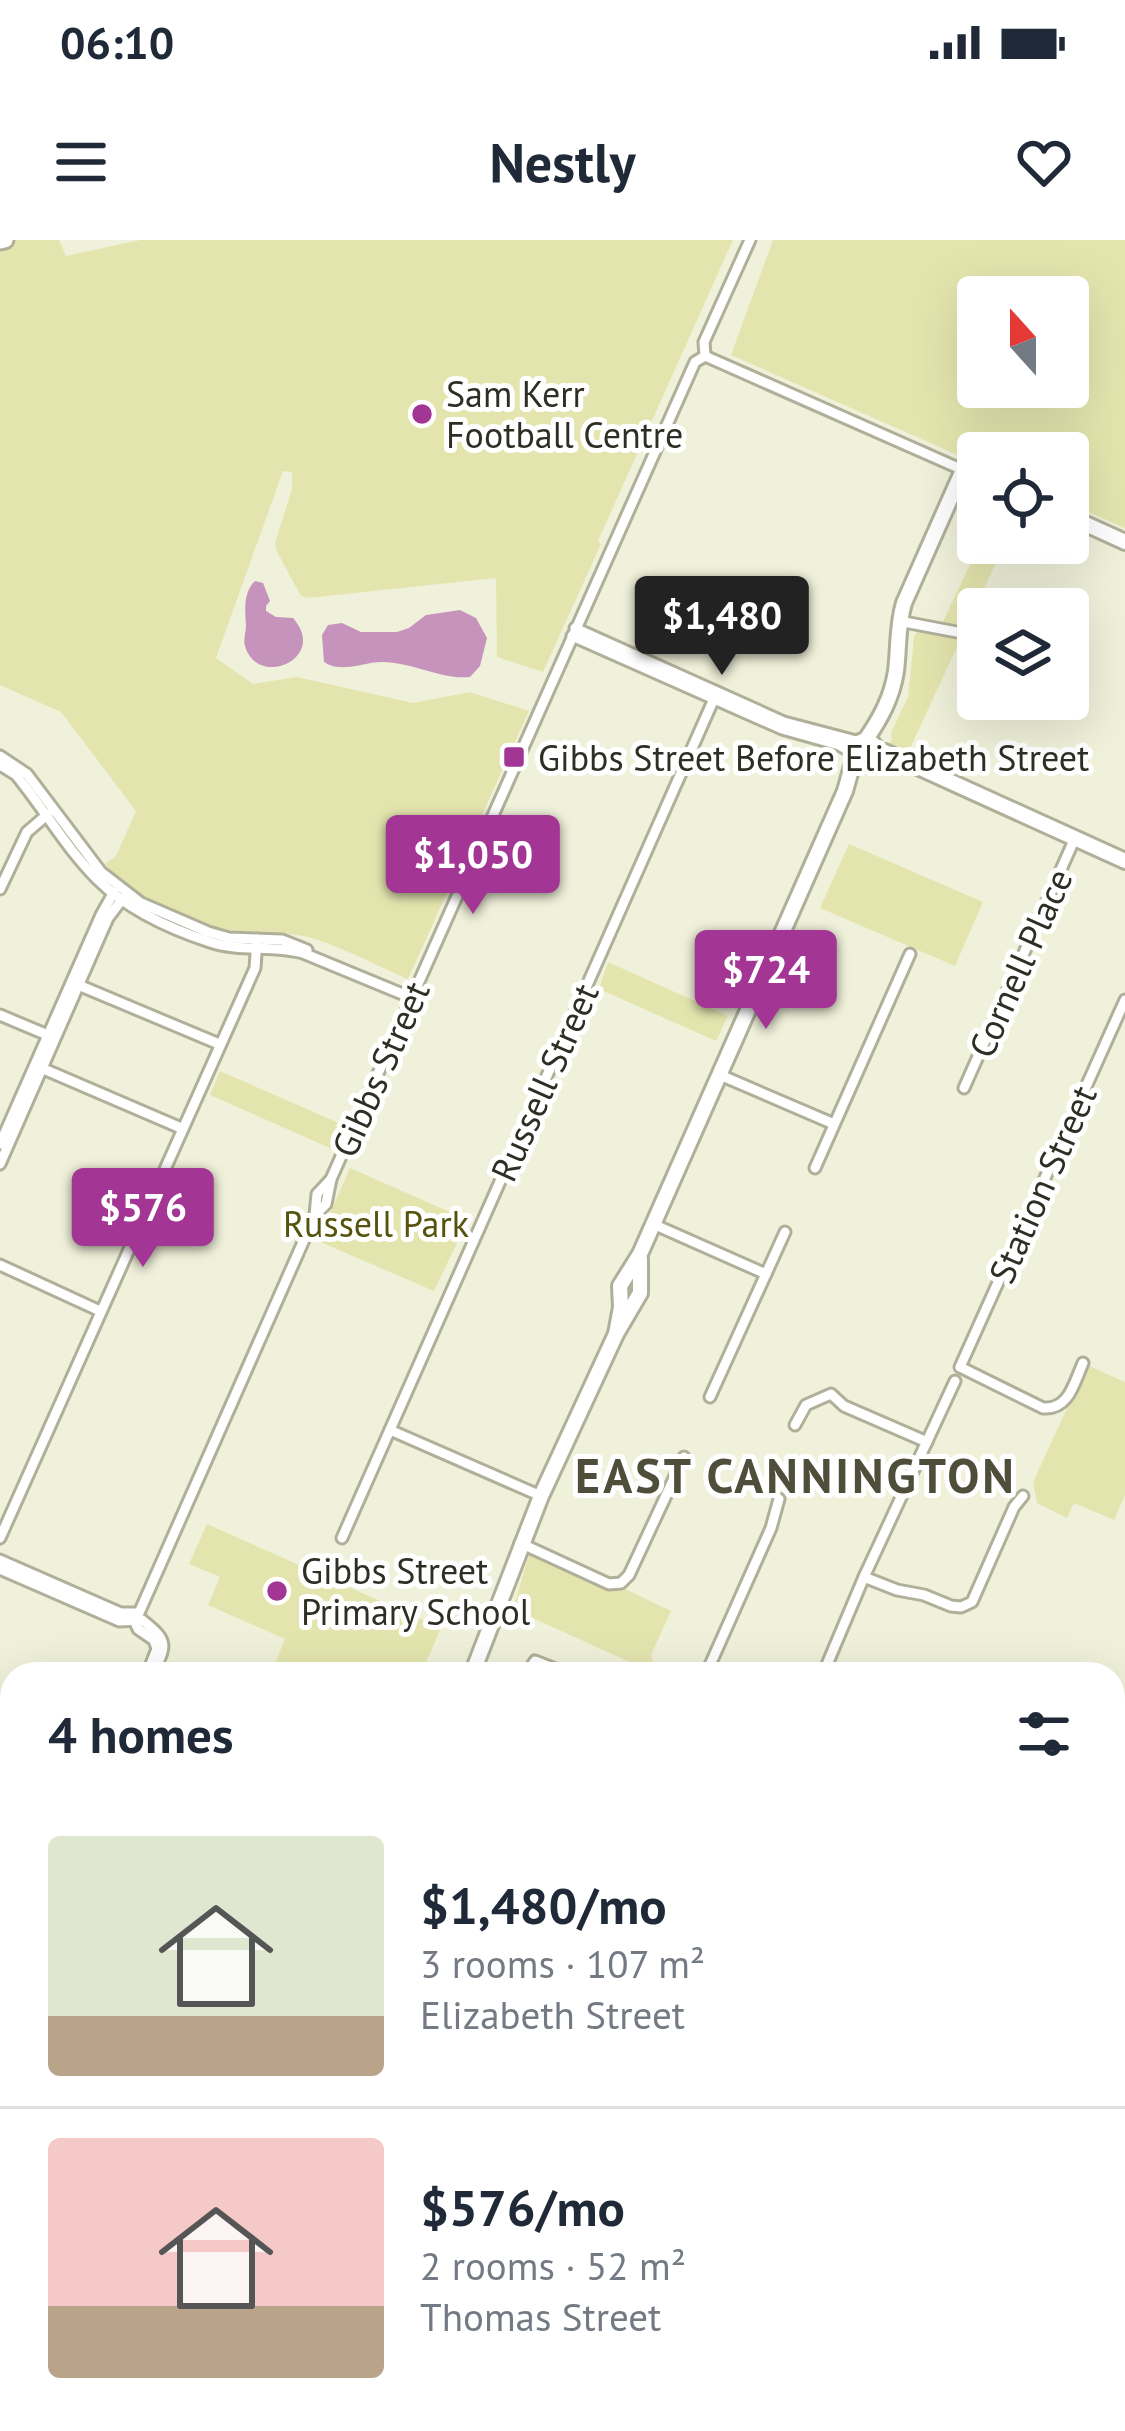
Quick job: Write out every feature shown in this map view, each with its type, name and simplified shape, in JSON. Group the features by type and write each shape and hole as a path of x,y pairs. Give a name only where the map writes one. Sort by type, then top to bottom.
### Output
{"street":[{"name":"Gibbs Street","path":"138,1618 315,1215 326,1204 331,1179 695,362 705,356 704,342 750,240"},
{"path":"705,356 957,467"},
{"path":"477,1662 520,1543 616,1334 640,1293 640,1254 882,715 895,675 899,621 957,502"},
{"path":"1089,526 1125,542"},
{"path":"899,621 957,632"},
{"path":"574,632 782,729 899,760 1125,861"},
{"name":"Russell Street","path":"342,1538 715,695"},
{"path":"0,760 50,813 86,867 120,893 208,932 252,944 294,943 412,998"},
{"path":"0,889 26,832 50,813"},
{"name":"Cornell Place","path":"964,1088 1075,838"},
{"path":"0,1144 120,893"},
{"path":"0,1538 255,968 252,944"},
{"path":"815,1168 910,955"},
{"path":"75,983 219,1044"},
{"name":"Station Street","path":"1083,1364 1068,1396 1052,1408 1043,1408 960,1367 1125,1000"},
{"path":"0,1015 52,1037"},
{"path":"38,1066 181,1128"},
{"path":"0,1163 38,1066"},
{"path":"720,1075 834,1124"},
{"path":"653,1224 766,1274"},
{"path":"710,1397 784,1232"},
{"path":"2,1267 100,1311"},
{"path":"828,1662 955,1381"},
{"path":"795,1425 806,1405 831,1394 844,1406 927,1442"},
{"path":"390,1430 541,1496"},
{"path":"520,1543 609,1584 622,1583 684,1457"},
{"path":"864,1577 950,1606 972,1602 1013,1507 1023,1496"},
{"path":"711,1662 771,1528 779,1499"},
{"path":"0,1560 138,1618 158,1631 164,1642 157,1662"},
{"path":"0,1569 119,1621 138,1618"}],"green space":[{"path":"0,240 59,240 66,256 140,240 733,240 543,672 497,657 496,578 301,596 275,543 292,489 292,472 283,471 216,658 253,684 297,677 413,703 470,692 529,711 408,979 315,939 194,922 130,888 105,864 116,856 136,811 61,712 0,685"},
{"path":"773,240 1125,240 1125,528 1089,512 1089,432 957,432 957,455 731,355"},
{"path":"970,564 995,564 984,588 959,588"},
{"path":"957,592 957,647 907,755 888,746 908,697 914,637 918,630 943,622"},
{"path":"849,844 983,902 955,966 820,908"},
{"path":"608,962 728,1016 716,1041 599,989"},
{"path":"220,1071 341,1124 330,1148 210,1095"},
{"name":"Russell Park","path":"350,1168 468,1220 434,1291 318,1241"},
{"path":"1087,1365 1125,1382 1125,1495 1114,1520 1074,1503 1067,1518 1037,1503 1033,1482"},
{"path":"207,1524 441,1628 426,1662 276,1662 285,1639 208,1605 220,1577 189,1564"},
{"path":"529,1555 616,1590 623,1588 671,1611 651,1655 653,1662 630,1662 513,1609"}],"shaded area":[{"path":"255,581 263,583 270,601 266,611 293,618 302,633 302,646 287,664 263,666 245,646 246,602"},
{"path":"460,610 476,618 487,638 480,666 470,677 393,663 345,667 324,662 322,635 328,625 342,623 361,632 397,632 426,615"}],"place":[{"name":"Sam Kerr Football Centre","path":"422,414"},
{"name":"Gibbs Street Before Elizabeth Street","path":"514,757"},
{"name":"Gibbs Street Primary School","path":"277,1591"}],"district":[{"name":"EAST CANNINGTON","path":"796,1475"}]}
